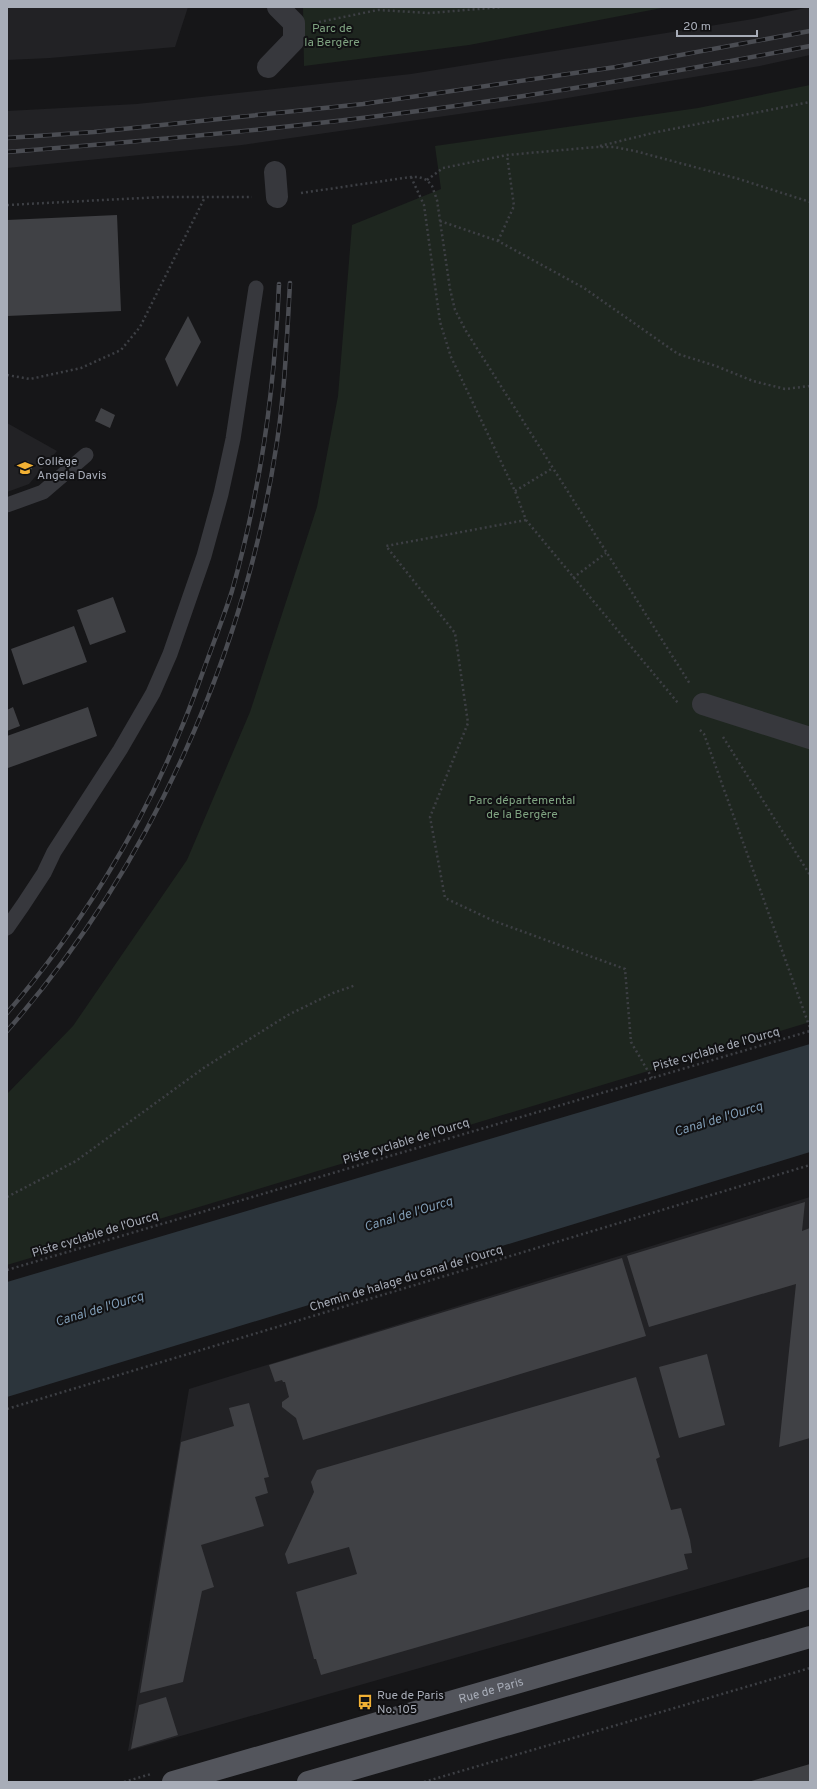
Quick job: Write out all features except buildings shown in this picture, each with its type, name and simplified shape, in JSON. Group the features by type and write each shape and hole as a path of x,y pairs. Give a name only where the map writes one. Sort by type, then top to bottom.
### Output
{"main road":[{"name":"Rue de Paris","path":"173,1782 810,1598"},
{"path":"308,1782 810,1637"}],"street":[{"path":"268,66 294,40 294,23 278,7"},
{"path":"276,172 277,197"},
{"path":"703,704 810,738"}],"lane":[{"path":"7,928 24,905 44,873 54,852 120,750 153,693 170,654 204,556 221,494 233,439 256,288"},
{"path":"7,505 43,492 86,455"}],"path":[{"path":"294,23 324,21 378,10 429,13 503,7"},
{"path":"596,147 657,132 810,102"},
{"path":"427,180 443,168 507,155 596,147 614,147 635,151 739,179 810,202"},
{"path":"498,241 514,206 507,155"},
{"path":"411,177 424,205 440,322 451,357 515,491 526,520 680,707"},
{"path":"7,205 162,197 277,197 411,177 419,177 427,180 432,186 437,200 450,289 455,310 466,331 810,874"},
{"path":"7,375 30,379 81,368 121,350 140,328 205,197"},
{"path":"440,220 498,241 584,288 678,354 716,366 753,381 785,389 810,386"},
{"path":"515,491 553,468"},
{"path":"526,520 386,546 455,633 468,723 430,817 445,898 494,920 625,969 631,1042 652,1078"},
{"path":"573,578 606,553"},
{"path":"699,729 704,734 810,1028"},
{"path":"7,1197 76,1161 205,1067 288,1015 333,993 356,985"},
{"name":"Piste cyclable de l'Ourcq","path":"7,1270 810,1031"},
{"name":"Chemin de halage du canal de l'Ourcq","path":"7,1409 810,1165"},
{"path":"424,1782 810,1668"}],"shaded area":[{"path":"7,7 188,7 175,47 50,58 7,60"},
{"path":"810,7 810,55 760,66 543,102 242,145 7,168 7,111 137,104 411,74 753,19"},
{"name":"Collège Angela Davis","path":"7,423 57,451 29,484 7,492"},
{"path":"810,1197 810,1557 128,1751 189,1389"}],"green space":[{"name":"Parc de la Bergère","path":"303,7 667,7 469,45 304,66"},
{"name":"Parc départemental de la Bergère","path":"810,85 810,1022 7,1265 7,1094 73,1026 187,860 250,712 317,507 338,396 352,225 441,189 435,146 698,108"}],"water":[{"name":"Canal de l'Ourcq","path":"810,1044 810,1152 7,1397 7,1282"}],"railway":[{"path":"7,138 94,132 363,104 616,67 810,31"},
{"path":"7,152 238,132 412,112 512,98 683,70 810,46"},
{"path":"7,1031 58,968 105,901 146,830 183,756 215,679 241,601 262,522 280,422 290,283"},
{"path":"7,1013 58,949 105,878 147,804 165,767 192,703 232,591 250,518 268,416 274,363 279,284"}],"place":[{"name":"Collège Angela Davis","path":"25,468"},
{"name":"Rue de Paris No. 105","path":"365,1702"}]}
